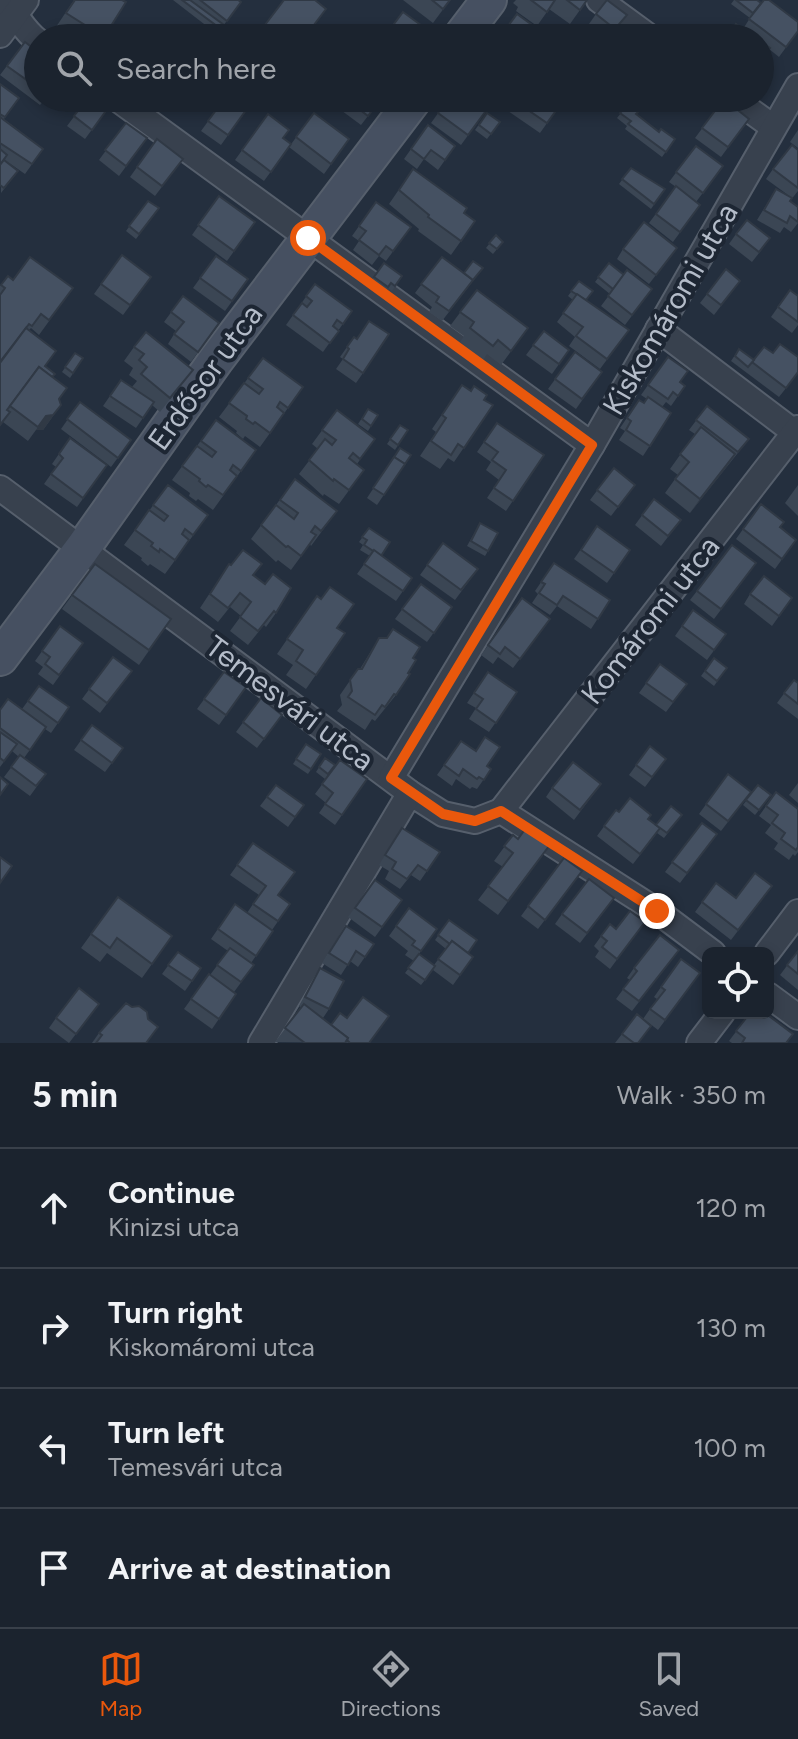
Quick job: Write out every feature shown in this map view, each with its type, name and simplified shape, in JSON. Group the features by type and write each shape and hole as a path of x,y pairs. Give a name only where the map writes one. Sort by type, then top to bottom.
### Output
{"street":[{"path":"471,24 489,0"},
{"path":"599,0 632,24"},
{"path":"0,35 14,5"},
{"path":"14,5 24,26"},
{"name":"Kiskomáromi utca","path":"261,1043 401,785 798,86"},
{"path":"135,112 592,445"},
{"name":"Erdősor utca","path":"0,658 82,549 216,360 404,112"},
{"path":"752,112 773,127"},
{"path":"658,329 797,432"},
{"name":"Komáromi utca","path":"501,811 797,432"},
{"name":"Temesvári utca","path":"0,488 443,814 475,821 501,811"},
{"path":"501,811 657,911 705,947"},
{"path":"772,947 798,912"},
{"path":"774,999 798,1017"},
{"path":"699,1043 717,1019"}],"building":[{"path":"75,0 126,2 112,24 83,24 66,13"},
{"path":"182,0 190,0 223,24 214,24"},
{"path":"200,0 238,0 241,2 227,21"},
{"path":"284,0 315,0 326,9 315,24 266,24"},
{"path":"432,0 450,0 443,9"},
{"path":"531,0 555,0 547,12"},
{"path":"567,0 587,0 580,10"},
{"path":"607,0 627,15 619,24 609,24 596,14"},
{"path":"736,0 757,0 761,3 753,13"},
{"path":"764,0 769,0 798,22 798,31 786,47 774,38 774,24 756,24 749,19"},
{"path":"403,12 419,24 394,24"},
{"path":"517,14 531,24 510,24"},
{"path":"24,43 24,78 7,66"},
{"path":"0,84 19,98 5,117 0,114"},
{"path":"77,112 105,112 92,130 74,116"},
{"path":"215,112 245,112 228,135 208,121"},
{"path":"439,112 485,112 468,135"},
{"path":"531,112 555,112 547,123"},
{"path":"638,112 636,114 659,132 661,129 675,139 666,152 628,124 631,121 620,113"},
{"path":"714,112 740,112 749,119 728,147 702,128"},
{"path":"314,113 349,139 331,164 296,137"},
{"path":"487,113 500,122 491,134 479,125"},
{"path":"268,114 289,130 283,138 291,144 271,172 242,150"},
{"path":"0,117 43,149 32,164 0,143"},
{"path":"126,123 147,138 126,166 105,150"},
{"path":"428,125 455,146 445,160 431,150 424,159 411,149"},
{"path":"157,139 183,159 162,186 137,167"},
{"path":"792,145 798,150 798,188 773,169"},
{"path":"696,146 723,166 703,193 676,172"},
{"path":"0,149 7,155 0,165"},
{"path":"4,160 18,171 4,188 0,185 0,165"},
{"path":"631,168 665,189 654,204 622,179"},
{"path":"413,169 467,208 464,213 475,221 461,241 428,217 399,190"},
{"path":"676,186 700,205 680,232 656,214"},
{"path":"776,189 792,198 790,201 798,207 798,222 790,216 787,223 764,210"},
{"path":"219,196 255,222 234,251 198,225"},
{"path":"148,201 159,208 139,234 129,226"},
{"path":"376,202 411,227 393,251 386,246 379,255 359,240 366,231 359,226"},
{"path":"747,220 770,238 759,252 736,234"},
{"path":"644,222 677,248 656,275 623,249"},
{"path":"496,235 503,242 497,249 489,243"},
{"path":"122,255 151,277 130,305 101,284"},
{"path":"216,256 248,279 232,301 200,278"},
{"path":"30,257 73,288 49,320 41,314 32,326 29,324 0,362 0,295 5,288 1,285 8,276 13,280"},
{"path":"442,257 473,280 449,311 436,302 439,297 421,284"},
{"path":"473,261 483,268 473,280 464,273"},
{"path":"384,263 402,276 395,286 391,283 388,287 374,277"},
{"path":"609,263 624,275 613,289 598,277"},
{"path":"726,269 740,281 721,305 707,294"},
{"path":"627,270 652,289 632,315 608,296"},
{"path":"579,281 593,291 586,300 571,291"},
{"path":"315,284 352,311 343,324 337,320 333,326 339,331 330,343 293,315 302,303 307,307 312,301 306,296"},
{"path":"477,290 528,328 511,351 498,340 493,346 470,328 474,322 460,312"},
{"path":"790,290 798,296 798,322 778,307"},
{"path":"577,294 629,330 607,359 576,336 583,327 563,313"},
{"path":"183,296 219,323 198,352 174,334 184,322 171,312"},
{"path":"369,321 389,334 363,373 343,359 349,349 347,347 354,337 357,339"},
{"path":"26,328 56,351 45,366 55,374 52,377 39,367 7,410 10,412 0,425 0,363"},
{"path":"544,331 569,350 559,364 533,345"},
{"path":"146,332 193,370 170,398 141,374 147,367 139,360 144,354 134,347"},
{"path":"780,344 798,357 798,372 786,388 752,362 764,347 773,353"},
{"path":"739,349 754,360 748,367 735,356"},
{"path":"575,352 602,372 582,399 555,379"},
{"path":"75,353 83,358 73,373 65,367"},
{"path":"668,357 688,371 680,382 685,386 678,396 673,392 668,399 648,385"},
{"path":"263,358 303,387 288,408 280,402 277,407 284,413 270,433 246,419 247,416 229,403 244,383 259,394 263,389 248,378"},
{"path":"39,367 67,388 59,399 61,405 53,415 46,416 38,427 10,406"},
{"path":"121,380 154,402 143,418 110,396"},
{"path":"462,385 471,391 474,386 487,395 484,400 493,405 464,448 458,444 451,455 431,441 446,418 442,415"},
{"path":"648,397 671,413 650,446 626,430 631,421 627,418 639,400 644,403"},
{"path":"80,402 131,440 118,458 67,419"},
{"path":"707,406 749,439 738,452 696,420"},
{"path":"368,409 378,415 371,426 362,419"},
{"path":"337,410 375,439 360,459 353,453 349,458 364,470 349,490 309,460 325,439 332,445 336,440 322,430"},
{"path":"216,420 256,450 241,471 233,465 230,470 237,476 223,495 208,485 206,487 182,466 197,446 212,457 216,452 201,441"},
{"path":"497,423 544,455 513,501 494,488 506,470 492,460 498,452 484,442"},
{"path":"400,425 408,430 398,445 390,439"},
{"path":"701,427 735,454 700,499 675,479 689,462 680,454"},
{"path":"70,438 107,465 83,498 51,474 63,458 59,454"},
{"path":"400,448 411,455 405,464 394,457"},
{"path":"394,457 405,464 384,495 373,488"},
{"path":"614,468 635,485 618,507 597,490"},
{"path":"295,479 337,511 321,531 315,526 311,532 316,535 301,556 261,525 276,505 294,519 298,513 280,500"},
{"path":"168,485 208,515 193,535 185,529 182,534 189,540 175,560 151,546 153,543 135,530 149,510 164,521 168,516 153,505"},
{"path":"654,499 681,520 668,536 642,515"},
{"path":"761,504 784,522 780,527 796,540 782,559 743,529"},
{"path":"480,523 498,533 488,551 471,541"},
{"path":"597,526 630,550 614,573 581,550"},
{"path":"369,528 390,542 381,556 364,545 367,540 362,537"},
{"path":"443,543 478,569 461,590 427,565"},
{"path":"732,545 756,563 721,609 697,591"},
{"path":"243,550 262,564 253,575 265,584 273,574 291,588 276,613 274,611 258,631 240,617 251,602 240,593 228,608 210,594 229,564"},
{"path":"374,550 412,578 403,591 364,564"},
{"path":"554,563 610,600 598,619 563,596 557,605 539,593 545,584 541,582"},
{"path":"95,564 171,619 149,650 72,595"},
{"path":"764,576 792,598 779,616 750,594"},
{"path":"421,584 452,607 434,633 402,609"},
{"path":"330,587 354,604 337,628 345,633 316,675 296,661 303,650 287,639 317,596 321,599"},
{"path":"522,598 550,619 520,659 505,647 500,654 488,645"},
{"path":"693,610 726,634 714,650 682,626"},
{"path":"60,626 83,643 59,675 45,664 50,657 42,651"},
{"path":"393,629 420,647 413,658 416,660 410,674 396,695 385,707 382,705 375,715 348,697 352,691 350,680 358,669 362,669 379,638 387,638"},
{"path":"113,657 132,671 107,703 89,689"},
{"path":"714,658 727,668 717,681 705,671"},
{"path":"660,664 687,684 673,702 646,683"},
{"path":"224,672 246,687 226,715 204,699"},
{"path":"488,672 517,692 496,723 476,709 483,699 474,693"},
{"path":"794,680 798,683 798,704 784,693"},
{"path":"39,686 69,707 58,723 28,701"},
{"path":"261,698 282,715 264,739 243,722"},
{"path":"8,699 46,727 30,750 0,728 0,710"},
{"path":"92,725 123,748 112,763 81,740"},
{"path":"0,732 17,744 4,761 0,758"},
{"path":"485,737 500,747 487,766 491,769 484,780 463,769 459,776 444,765 461,741 476,751"},
{"path":"306,744 321,754 311,769 296,759"},
{"path":"650,746 666,759 652,777 636,765"},
{"path":"20,755 46,774 36,786 11,767"},
{"path":"325,758 335,765 328,774 319,767"},
{"path":"340,760 367,779 342,815 325,804 333,793 322,784"},
{"path":"573,762 601,784 580,810 552,788"},
{"path":"728,774 751,792 728,821 706,804"},
{"path":"0,777 8,784 0,795"},
{"path":"276,785 304,805 295,817 267,797"},
{"path":"758,785 771,795 759,810 746,800"},
{"path":"776,792 798,809 796,850 781,839 785,833 772,823 778,815 766,806"},
{"path":"630,798 651,815 648,819 660,828 640,854 604,826"},
{"path":"671,806 682,815 667,833 656,825"},
{"path":"702,823 717,834 687,873 672,862"},
{"path":"528,825 552,842 508,901 488,886 513,853 504,846 513,835 518,839"},
{"path":"402,828 440,852 427,871 418,865 407,879 392,869 396,862 385,855"},
{"path":"253,843 295,872 278,895 290,904 278,921 253,904 266,886 237,865"},
{"path":"0,857 12,866 0,883"},
{"path":"564,858 582,871 545,920 528,906"},
{"path":"755,873 772,886 738,930 702,902 716,883 736,898"},
{"path":"589,879 614,898 587,933 562,914"},
{"path":"375,880 402,900 382,927 355,908"},
{"path":"118,897 172,936 152,964 117,938 110,948 91,934"},
{"path":"235,904 273,931 256,956 218,929"},
{"path":"409,908 437,929 421,951 412,945 415,941 396,926"},
{"path":"630,911 645,922 617,959 602,947 607,941 601,936 610,924 616,929"},
{"path":"449,920 477,940 468,953 438,935"},
{"path":"346,926 374,944 365,957 356,951 348,965 329,953"},
{"path":"660,935 679,950 639,1001 623,989 637,971 634,968"},
{"path":"452,941 473,957 460,975 438,959"},
{"path":"230,948 254,965 241,982 217,965"},
{"path":"798,951 798,974 787,965"},
{"path":"178,952 201,968 192,981 168,965"},
{"path":"419,954 435,966 425,980 408,968"},
{"path":"681,959 700,973 665,1020 650,1009 665,990 661,987"},
{"path":"320,968 344,981 329,1009 305,997"},
{"path":"209,974 236,994 219,1019 191,999"},
{"path":"79,988 99,1004 76,1034 56,1018"},
{"path":"363,997 389,1016 369,1043 350,1043 331,1025 340,1013 347,1018"},
{"path":"126,1003 147,1012 148,1019 158,1027 146,1043 96,1043 102,1035 99,1033"},
{"path":"304,1004 348,1038 345,1043 305,1043 285,1028"},
{"path":"637,1014 651,1026 638,1043 634,1043 622,1034"},
{"path":"745,1019 773,1019 793,1034 786,1043 742,1043 745,1038 736,1031"}],"route":[{"path":"308,238 592,445 391,778 443,814 475,821 501,811 657,911"}]}
